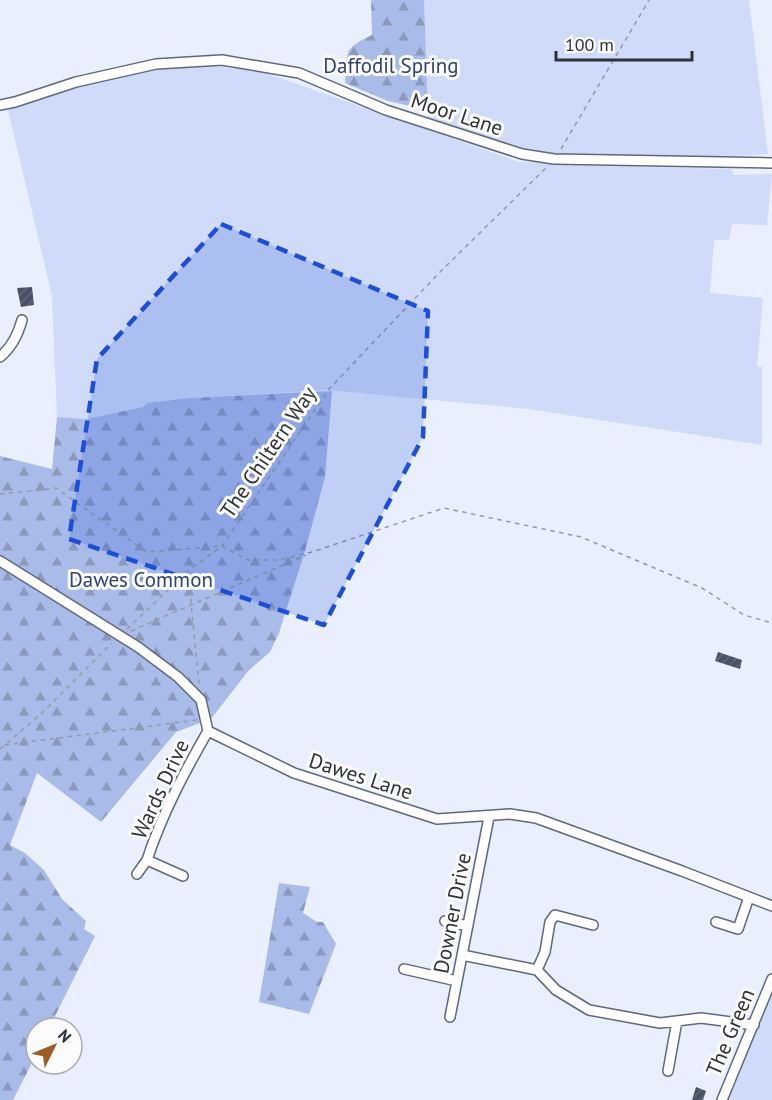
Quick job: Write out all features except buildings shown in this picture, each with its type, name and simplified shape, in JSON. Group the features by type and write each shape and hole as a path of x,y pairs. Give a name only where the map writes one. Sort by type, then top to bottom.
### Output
{"street":[{"name":"Moor Lane","path":"0,105 76,82 156,64 222,60 298,73 387,110 522,154 554,159 772,163"},
{"path":"0,357 10,348 19,332 22,320"},
{"path":"0,561 120,636 178,677 201,700 208,731"},
{"name":"Dawes Lane","path":"208,731 294,772 437,819 510,814 536,818 772,906"},
{"name":"Wards Drive","path":"183,876 147,860 156,831 176,788 208,731"},
{"name":"Downer Drive","path":"450,1017 489,817"},
{"path":"137,874 147,860"},
{"path":"716,922 738,929 749,897"},
{"path":"537,970 545,952 550,922 555,915 593,925"},
{"path":"445,921 468,926"},
{"path":"462,955 537,970 556,990 589,1010 660,1023 701,1018 754,1025"},
{"path":"404,969 457,981"},
{"name":"The Green","path":"722,1100 772,979"},
{"path":"668,1071 677,1021"}],"path":[{"path":"556,157 649,0"},
{"name":"The Chiltern Way","path":"0,749 42,713 188,571 222,546 330,388 441,271 550,163"},
{"path":"0,494 56,488 147,552 222,546 248,560 279,561 444,508 581,537 702,588 744,615 772,623"},
{"path":"120,636 312,552"},
{"path":"188,571 201,700"},
{"path":"4,745 205,719"}],"highlighted area":[{"path":"221,224 428,311 423,437 324,625 69,539 97,359"}],"shaded area":[{"path":"424,0 749,0 768,154 669,159 562,156 506,146 428,119"},
{"path":"214,66 263,72 519,162 731,169 734,175 772,174 767,225 732,224 729,240 714,240 710,293 763,298 757,366 762,367 762,445 528,409 328,390 190,398 147,403 143,407 86,419 57,417 52,296 8,110 92,82 157,70"},
{"path":"772,988 772,1100 726,1100"}],"green space":[{"name":"Daffodil Spring","path":"371,0 424,0 428,110 388,101 345,83 348,52 356,44 372,35"},
{"name":"Dawes Common","path":"332,391 325,477 305,551 279,633 270,652 249,670 211,719 176,732 101,822 37,773 10,845 25,853 44,870 62,899 86,921 84,929 95,936 55,1016 24,1016 25,1076 13,1100 0,1100 0,456 52,469 57,417 86,419 143,407 147,403 190,398"},
{"path":"279,883 310,887 303,913 317,922 323,922 336,944 309,1014 259,1002"}]}
